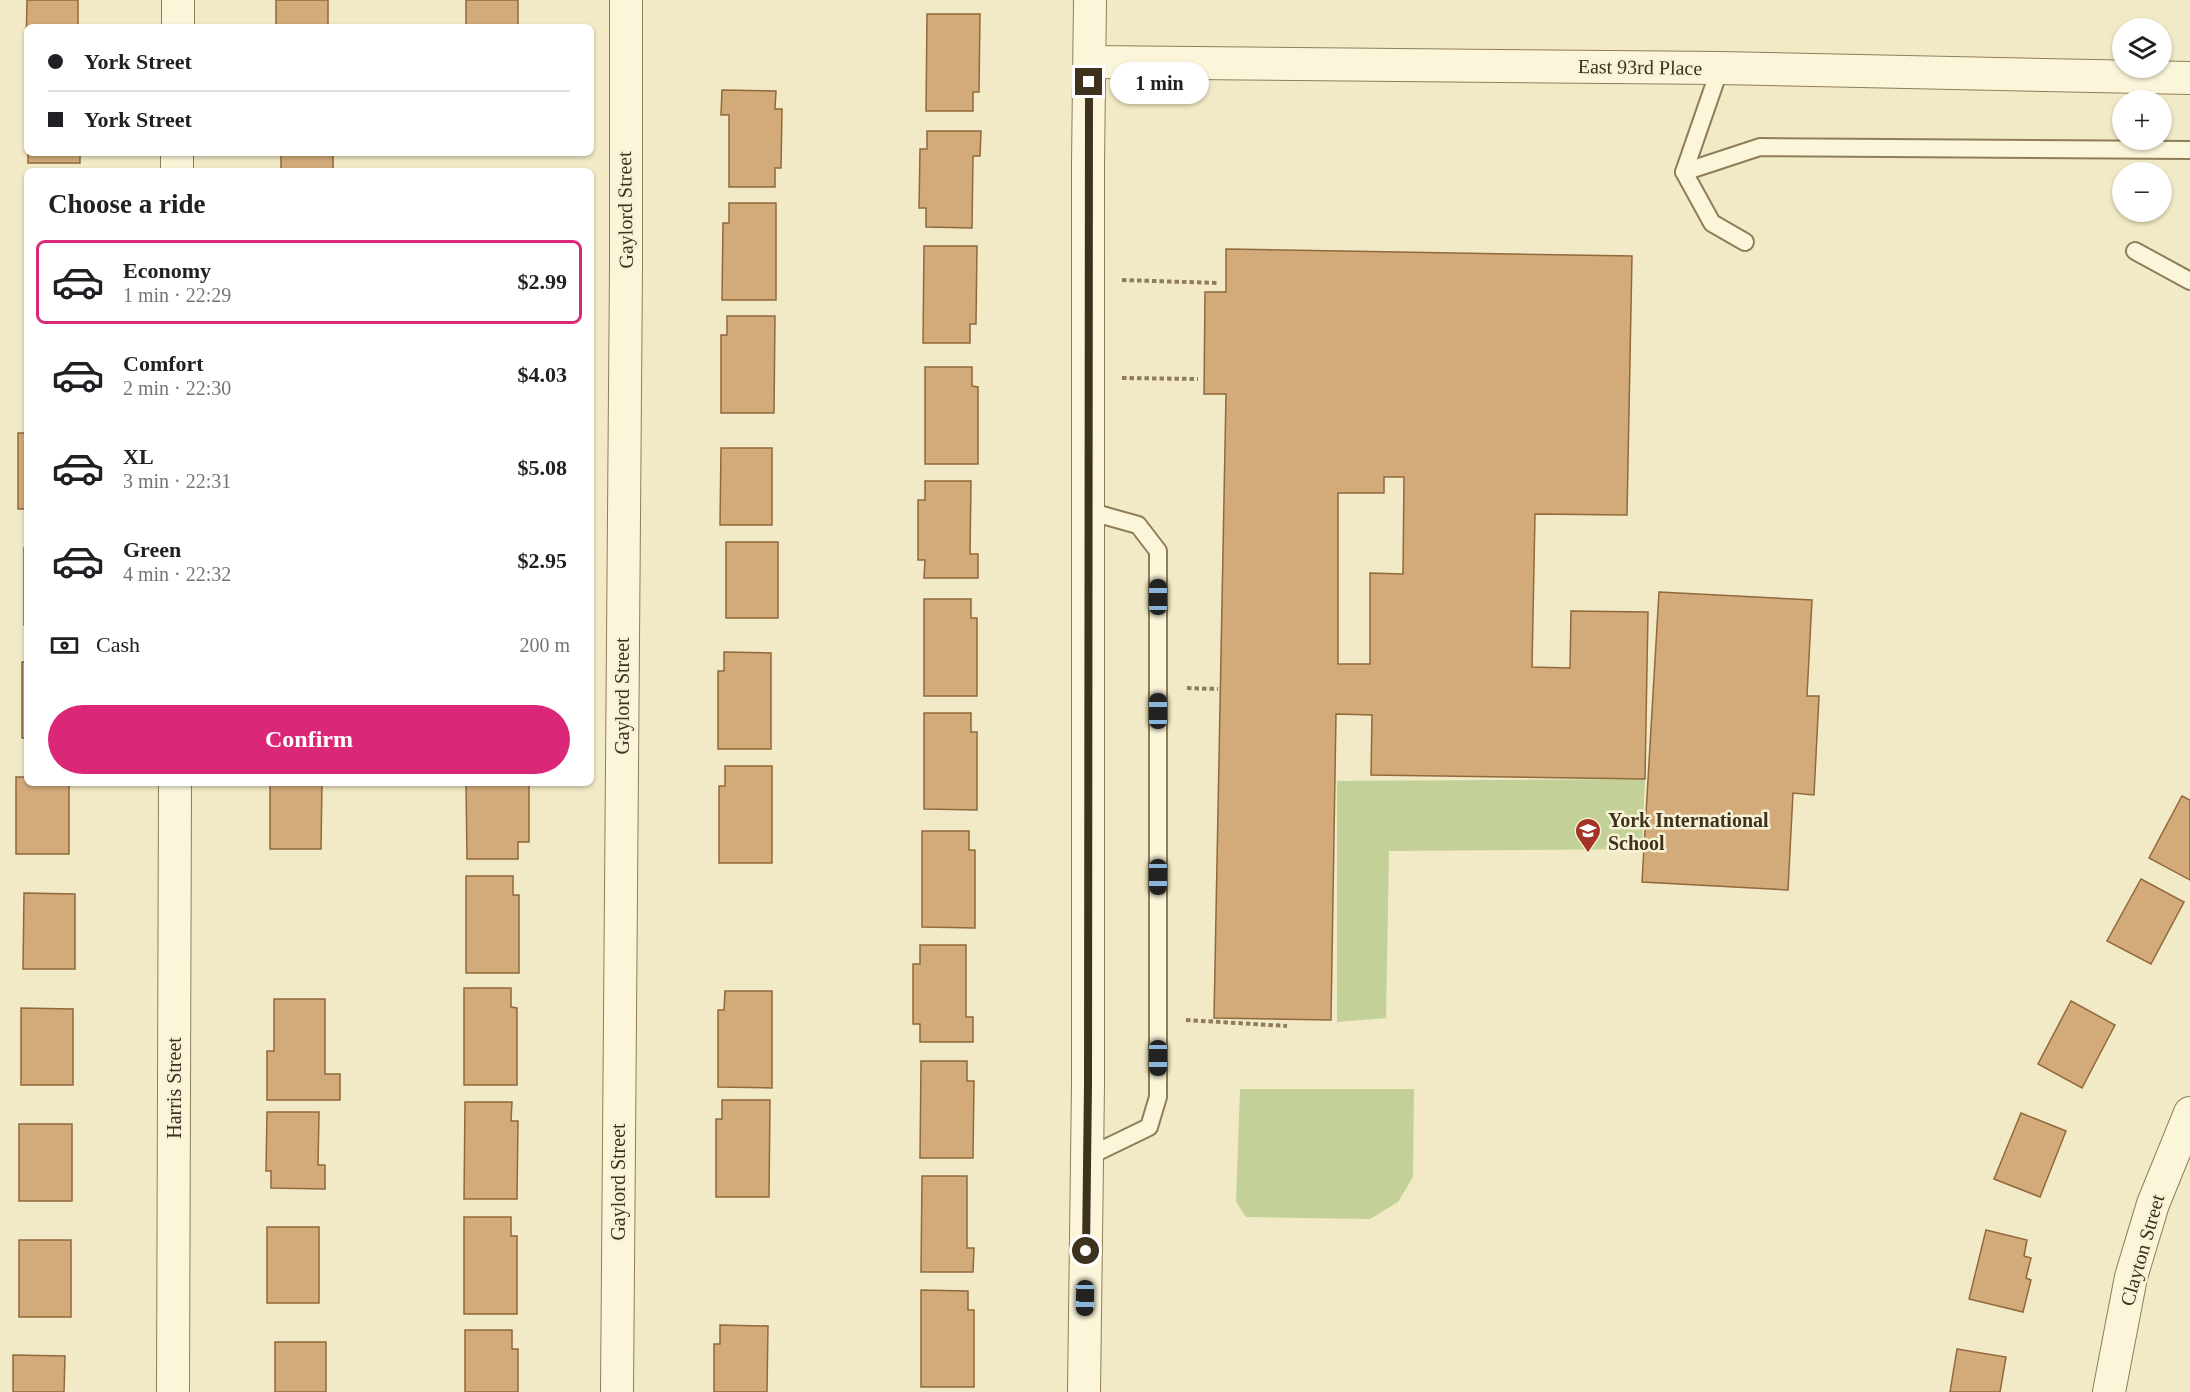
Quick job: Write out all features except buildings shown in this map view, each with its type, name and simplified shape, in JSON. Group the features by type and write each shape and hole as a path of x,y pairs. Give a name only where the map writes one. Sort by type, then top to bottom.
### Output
{"street":[{"path":"178,0 178,24"},
{"name":"Gaylord Street","path":"617,1392 626,290 626,0"},
{"path":"1084,1392 1087,1157 1090,0"},
{"name":"East 93rd Place","path":"1090,62 1720,68 2190,78"},
{"name":"Harris Street","path":"173,1392 175,786"},
{"name":"Clayton Street","path":"2109,1392 2131,1276 2153,1204 2190,1113"}],"lane":[{"path":"1720,68 1684,172 1712,223 1745,242"},
{"path":"1684,172 1760,147 2190,150"},
{"path":"2135,251 2190,280"},
{"path":"1087,1157 1149,1127 1158,1097 1158,551 1138,525 1088,511"}],"path":[{"path":"1088,280 1218,283"},
{"path":"1088,378 1198,379"},
{"path":"1158,1019 1287,1026"}],"green space":[{"path":"1645,779 1642,849 1389,851 1386,1018 1337,1022 1337,781"},
{"path":"1240,1089 1414,1089 1413,1177 1398,1202 1370,1219 1246,1217 1236,1202"}],"place":[{"name":"York International School","path":"1588,854"}],"route":[{"path":"1086,1251 1089,82"}]}
